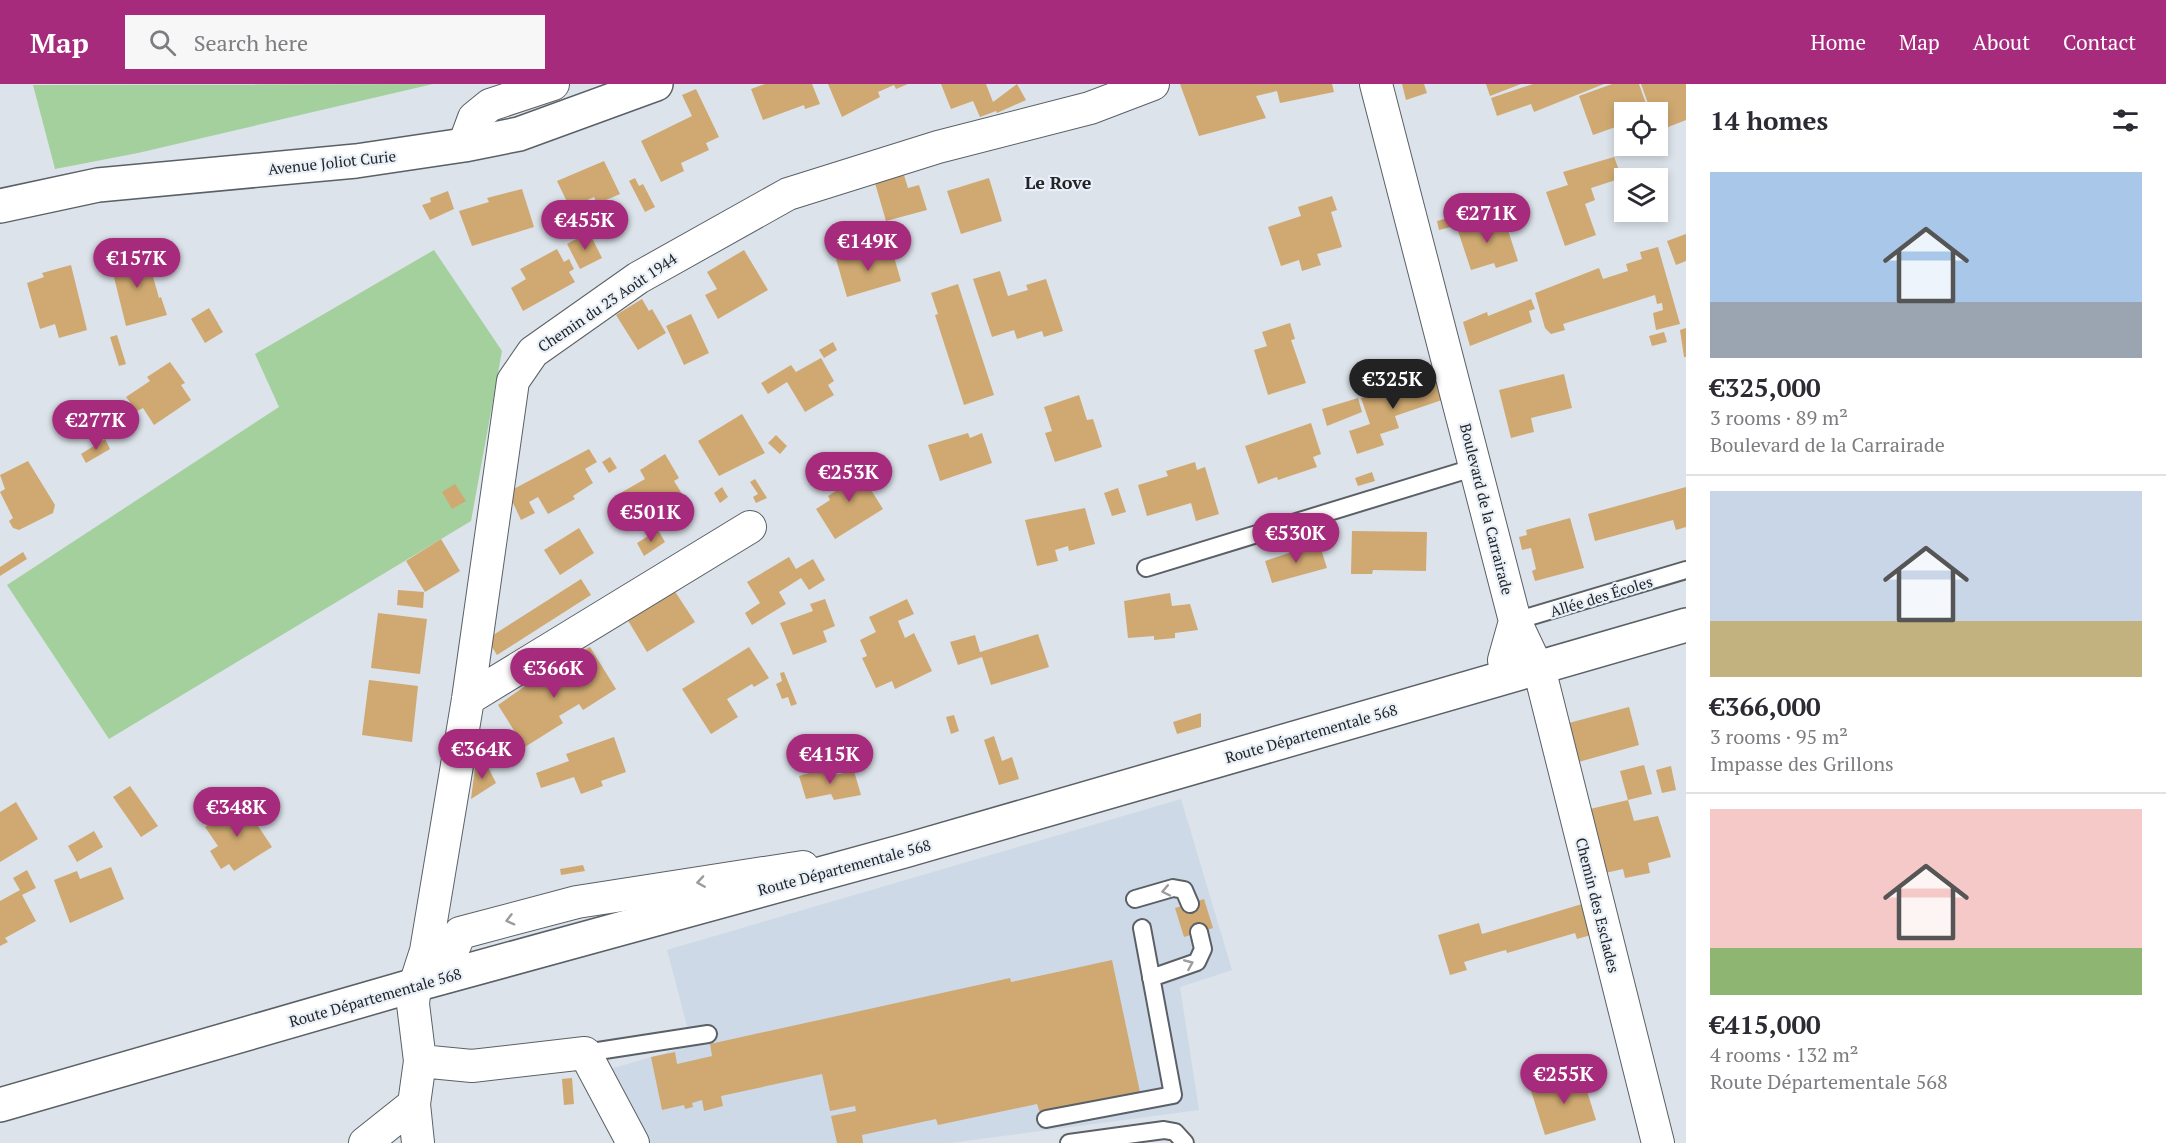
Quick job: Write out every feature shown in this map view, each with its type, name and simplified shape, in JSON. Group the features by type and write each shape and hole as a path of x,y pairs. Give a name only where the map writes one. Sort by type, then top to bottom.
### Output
{"main road":[{"name":"Avenue Joliot Curie","path":"0,206 98,185 357,161 464,145 519,134 656,84"},
{"name":"Route Départementale 568","path":"0,1105 428,981 904,851 1686,625"}],"street":[{"path":"464,145 474,118 490,105 553,84"},
{"name":"Chemin du 23 Août 1944","path":"418,1143 414,1104 420,1061 413,1004 428,981 426,951 468,699 513,381 532,352 638,278 788,194 938,147 1090,108 1153,84"},
{"name":"Boulevard de la Carrairade","path":"1376,84 1385,126 1515,621 1523,671"},
{"path":"468,699 750,527"},
{"name":"Chemin des Esclades","path":"1523,671 1658,1143"},
{"path":"420,1061 472,1066 585,1053 633,1143"},
{"path":"365,1143 414,1104"}],"lane":[{"path":"1146,568 1476,467"},
{"name":"Allée des Écoles","path":"1515,621 1686,570"},
{"path":"1134,899 1173,888 1184,890 1190,903"},
{"path":"1046,1119 1173,1095 1142,928"},
{"path":"1152,978 1197,962 1203,949 1199,933"},
{"path":"585,1053 708,1034"},
{"path":"1069,1143 1164,1130 1175,1132 1185,1143"}],"shaded area":[{"path":"1181,799 1232,970 1180,987 1199,1110 950,1143 648,1143 600,1072 692,1045 667,950"}],"green space":[{"path":"433,84 138,153 55,169 33,85"},
{"path":"434,250 502,351 471,521 109,739 7,585 279,407 255,354"}],"building":[{"path":"765,84 812,84 820,104 805,109 804,105 763,120 751,89"},
{"path":"828,84 908,84 896,89 894,85 878,92 880,97 842,117"},
{"path":"941,84 986,84 993,102 1017,84 1026,100 997,113 996,111 980,117 973,101 951,109"},
{"path":"1180,84 1332,84 1334,92 1280,103 1277,91 1256,96 1266,118 1199,136"},
{"path":"1402,84 1424,84 1427,93 1406,100"},
{"path":"1486,84 1521,84 1490,96"},
{"path":"1533,84 1604,84 1534,112 1531,104 1497,116 1491,98"},
{"path":"1612,84 1639,84 1645,102 1614,102 1614,128 1593,135 1579,96"},
{"path":"1641,84 1686,84 1686,120 1668,127 1668,102 1647,102"},
{"path":"696,89 719,137 706,143 709,150 681,163 684,171 661,182 641,141 692,116 682,95"},
{"path":"1614,157 1618,168 1614,168 1614,181 1591,188 1595,200 1585,204 1596,235 1565,246 1546,192 1568,185 1563,172"},
{"path":"604,161 620,194 597,204 594,197 570,208 557,181"},
{"path":"904,175 908,188 919,185 927,210 886,221 875,183"},
{"path":"635,178 639,186 643,184 655,207 645,212 629,181"},
{"path":"989,178 1002,221 961,234 947,191"},
{"path":"522,189 534,227 472,246 459,211 489,202 487,198"},
{"path":"448,191 454,209 430,220 422,205 431,202 430,198"},
{"path":"1332,196 1337,210 1331,212 1342,247 1317,254 1321,265 1302,271 1299,260 1281,266 1268,227 1301,216 1298,207"},
{"path":"1448,218 1451,227 1439,230 1437,221"},
{"path":"1480,218 1484,228 1505,221 1518,261 1496,268 1494,263 1471,270 1456,225"},
{"path":"589,232 602,258 580,269 567,244"},
{"path":"1686,234 1686,261 1676,265 1667,241"},
{"path":"166,241 172,254 153,260 150,249"},
{"path":"1658,247 1680,324 1656,330 1653,313 1663,310 1662,303 1657,304 1655,295 1563,324 1565,330 1551,334 1545,328 1535,293 1599,268 1603,279 1628,271 1626,264 1642,259 1640,252"},
{"path":"145,248 159,298 161,297 167,315 126,326 111,265 125,261 124,254"},
{"path":"557,249 564,262 569,259 574,269 569,272 575,282 523,311 511,288 526,279 520,269"},
{"path":"744,250 768,290 718,319 705,295 717,289 707,272"},
{"path":"892,250 901,281 847,297 836,259 858,252 860,260"},
{"path":"71,265 87,330 59,338 55,324 40,329 27,283 44,277 42,273"},
{"path":"1000,271 1008,296 1028,290 1026,285 1046,279 1063,331 1044,337 1042,331 1017,339 1014,330 992,337 973,279"},
{"path":"958,284 994,395 964,405 935,315 938,314 931,293"},
{"path":"642,299 649,311 652,309 666,333 638,350 616,315"},
{"path":"1531,299 1535,309 1529,311 1532,322 1470,346 1463,322 1487,312 1488,316"},
{"path":"209,308 223,332 205,343 191,319"},
{"path":"691,314 709,353 684,365 666,326"},
{"path":"1290,323 1295,339 1291,340 1306,383 1268,395 1254,350 1267,346 1262,332"},
{"path":"1686,328 1686,357 1684,357 1680,330"},
{"path":"1664,332 1667,342 1652,346 1649,336"},
{"path":"117,335 126,364 119,366 110,337"},
{"path":"833,342 837,350 824,358 819,350"},
{"path":"821,358 834,381 828,385 834,395 805,412 787,382 768,394 761,383 791,365 796,372"},
{"path":"170,362 185,383 181,385 191,400 154,425 143,408 137,411 126,397 150,381 147,377"},
{"path":"1434,373 1442,400 1395,416 1399,428 1380,434 1384,445 1357,454 1349,431 1370,424 1361,398"},
{"path":"1564,374 1572,408 1531,418 1534,432 1511,438 1499,390"},
{"path":"1079,395 1087,420 1093,419 1102,447 1055,462 1045,433 1052,431 1044,407"},
{"path":"1358,398 1362,412 1327,426 1322,409"},
{"path":"742,414 765,453 719,476 698,441"},
{"path":"1311,423 1321,454 1313,457 1317,467 1258,484 1245,446"},
{"path":"968,433 970,438 982,433 992,463 940,481 928,445"},
{"path":"776,435 787,446 780,454 768,443"},
{"path":"105,439 110,449 86,463 81,454"},
{"path":"589,449 597,462 585,469 593,483 573,496 575,499 548,514 538,497 529,502 535,513 521,520 508,492"},
{"path":"665,454 679,478 674,481 684,497 662,510 660,505 632,522 617,495 645,479 640,470"},
{"path":"610,457 617,468 609,473 602,462"},
{"path":"28,461 55,505 53,513 19,530 13,528 9,521 13,518 0,492 5,489 0,475"},
{"path":"1195,462 1197,470 1205,467 1219,514 1196,521 1191,503 1147,516 1138,485 1168,476 1166,471"},
{"path":"854,463 883,509 835,539 816,509 830,500 828,496 839,489 832,477"},
{"path":"1372,472 1375,481 1358,486 1355,478"},
{"path":"755,479 767,498 756,503 753,497 758,494 750,482"},
{"path":"455,484 466,501 452,509 442,492"},
{"path":"722,487 728,497 720,503 714,493"},
{"path":"1686,487 1686,527 1676,530 1673,520 1595,541 1588,514"},
{"path":"1118,488 1126,512 1112,516 1104,493"},
{"path":"1085,508 1095,544 1069,551 1068,546 1055,550 1058,561 1037,566 1025,520"},
{"path":"1570,518 1584,568 1535,581 1532,571 1536,569 1531,548 1522,550 1519,537 1527,535 1526,530"},
{"path":"579,528 594,553 560,575 544,550"},
{"path":"658,530 665,542 644,556 637,543"},
{"path":"1352,531 1427,532 1426,571 1373,570 1372,574 1351,574"},
{"path":"441,539 460,571 425,592 406,561"},
{"path":"1319,543 1327,568 1272,583 1265,561"},
{"path":"23,552 27,559 0,576 0,567"},
{"path":"789,557 796,569 813,559 825,580 809,590 801,578 779,592 786,604 752,625 745,613 760,603 747,582"},
{"path":"581,579 591,595 497,655 487,639"},
{"path":"398,590 424,592 423,608 397,605"},
{"path":"674,590 695,622 647,652 627,619"},
{"path":"1170,593 1172,606 1190,604 1198,630 1175,633 1175,638 1154,640 1154,636 1128,638 1124,601"},
{"path":"825,599 835,626 823,631 827,642 793,655 780,623 813,611 810,604"},
{"path":"907,599 914,614 898,621 905,638 914,633 932,671 895,689 892,681 876,688 862,658 867,656 860,640 876,632 869,617"},
{"path":"378,613 427,619 420,674 371,668"},
{"path":"1038,634 1049,667 991,685 982,657 958,665 950,642 975,635 980,652"},
{"path":"590,647 616,689 583,710 579,704 559,716 563,723 509,757 499,741 515,732 498,705 554,666"},
{"path":"749,647 769,678 754,687 752,684 727,699 738,717 711,734 682,689"},
{"path":"784,672 797,704 791,706 788,697 782,699 776,684 782,681 780,673"},
{"path":"369,680 418,686 412,742 362,735"},
{"path":"1629,707 1639,745 1575,763 1565,724"},
{"path":"1201,713 1201,727 1177,734 1173,722"},
{"path":"954,715 959,731 951,734 946,717"},
{"path":"994,736 1002,761 1012,757 1019,779 999,785 984,740"},
{"path":"614,737 626,772 601,781 603,786 581,794 574,777 541,788 536,773 569,761 566,754"},
{"path":"485,761 496,783 471,799 475,768"},
{"path":"1644,765 1652,794 1628,800 1620,771"},
{"path":"1671,766 1676,790 1662,793 1656,770"},
{"path":"823,769 825,777 854,771 861,795 834,800 831,794 806,799 799,776"},
{"path":"130,786 158,826 141,837 113,797"},
{"path":"241,800 272,847 234,871 229,864 221,869 210,851 218,846 205,827"},
{"path":"1628,800 1634,821 1658,816 1671,857 1648,863 1650,873 1625,878 1623,869 1605,873 1590,809"},
{"path":"16,802 38,839 0,862 0,812"},
{"path":"94,831 103,847 77,862 68,846"},
{"path":"583,865 585,871 561,875 560,869"},
{"path":"111,867 124,899 70,923 54,880 77,871 80,879"},
{"path":"27,870 36,888 22,895 36,921 5,938 8,942 0,946 0,901 20,890 13,878"},
{"path":"1204,899 1213,928 1184,937 1175,908"},
{"path":"1582,904 1591,935 1577,939 1575,933 1507,953 1506,950 1502,951 1464,962 1467,970 1450,975 1438,935 1479,923 1482,934"},
{"path":"1112,960 1140,1092 1040,1113 1037,1104 938,1125 936,1119 862,1135 863,1143 837,1143 831,1116 856,1111 855,1106 830,1111 822,1074 721,1096 723,1106 704,1111 702,1100 692,1103 693,1107 685,1109 684,1105 662,1110 651,1057 675,1052 677,1064 712,1056 710,1044 1010,978 1011,982"},
{"path":"1582,1075 1596,1120 1545,1135 1531,1091"},
{"path":"572,1078 574,1104 564,1105 562,1079"}],"district":[{"name":"Le Rove","path":"1058,182"}]}
